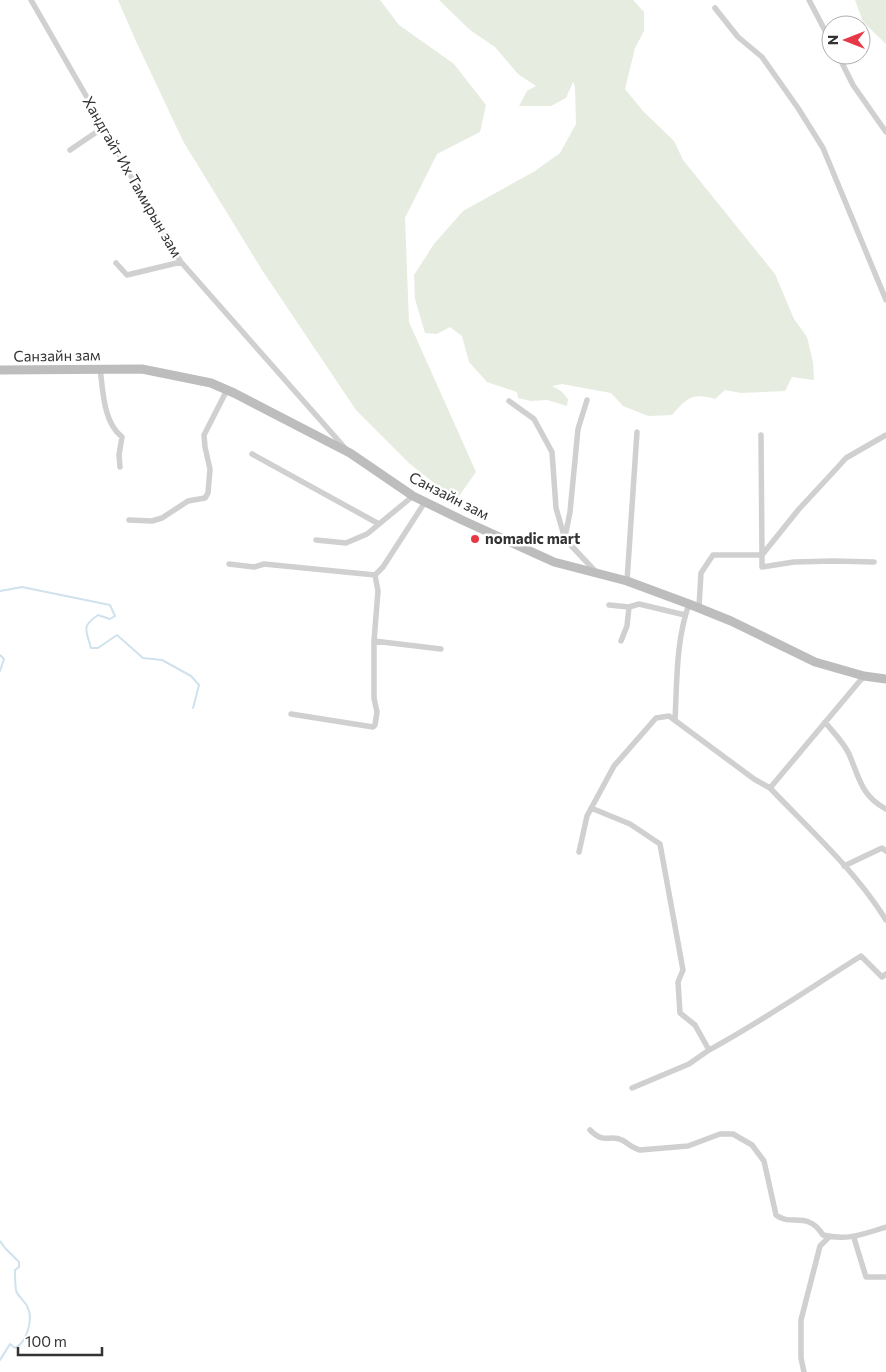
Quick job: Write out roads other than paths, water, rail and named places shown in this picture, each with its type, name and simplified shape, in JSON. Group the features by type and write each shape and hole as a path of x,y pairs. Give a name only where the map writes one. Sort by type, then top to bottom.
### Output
{"main road":[{"name":"Санзайн зам","path":"0,370 142,369 211,383 350,453 413,496 554,562 627,580 699,607 815,662 864,676 886,679"}],"street":[{"name":"Хандгайт Их Тамирын зам","path":"31,0 158,225 181,262 350,453"},
{"path":"809,0 821,23"},
{"path":"716,8 738,37 762,57 798,108 822,148 886,300"},
{"path":"843,65 853,85 886,132"},
{"path":"70,150 104,127"},
{"path":"116,264 127,275 181,262"},
{"path":"100,368 110,423 122,437 119,455 120,467"},
{"path":"129,520 152,521 162,518 188,501 205,498 208,493 210,469 204,435 227,390"},
{"path":"565,539 570,512 578,429 587,400"},
{"path":"509,401 534,419 552,452 556,508 565,539 596,572"},
{"path":"627,580 637,432"},
{"path":"761,435 762,567 794,562 874,562"},
{"path":"762,554 799,509 846,458 886,435"},
{"path":"252,454 379,524"},
{"path":"316,540 346,543 367,534 413,496"},
{"path":"375,575 425,502"},
{"path":"699,607 701,573 714,554 762,554"},
{"path":"230,564 254,567 264,564 375,575"},
{"path":"291,714 372,727 376,725 374,641 378,591 375,575"},
{"path":"609,606 629,607 638,604 685,615"},
{"path":"675,720 678,665 685,615 689,604"},
{"path":"621,641 627,626 629,607"},
{"path":"374,641 441,649"},
{"path":"770,788 864,676"},
{"path":"579,852 587,816 614,766 650,723 656,718 665,716 675,720 754,779 770,788 844,866 872,898 886,920"},
{"path":"825,722 848,752 859,782 869,796 886,809"},
{"path":"591,808 630,824 660,844 682,970 678,982 680,1013 695,1025 709,1050"},
{"path":"844,866 882,848 886,851"},
{"path":"632,1088 690,1064 709,1050 752,1026 771,1012 861,956 882,977 886,974"},
{"path":"590,1130 596,1137 622,1140 632,1148 640,1150 688,1146 720,1134 733,1134 752,1145 764,1161 776,1215 780,1218 811,1222 818,1226 823,1235 829,1236 854,1238 886,1227"},
{"path":"804,1372 801,1358 801,1320 820,1246 829,1236"},
{"path":"854,1238 866,1277 886,1277"}],"waterway":[{"path":"0,591 22,587 110,605 115,616 110,619 98,615 87,626 86,629 91,648 98,648 117,635 143,658 162,660 191,676 199,685 193,708"},
{"path":"0,655 4,659 0,671"},
{"path":"0,1241 19,1262 19,1267 15,1270 16,1290 27,1306 30,1317 23,1341 15,1348 10,1344 0,1360"}],"place":[{"name":"nomadic mart","path":"475,539"}]}
